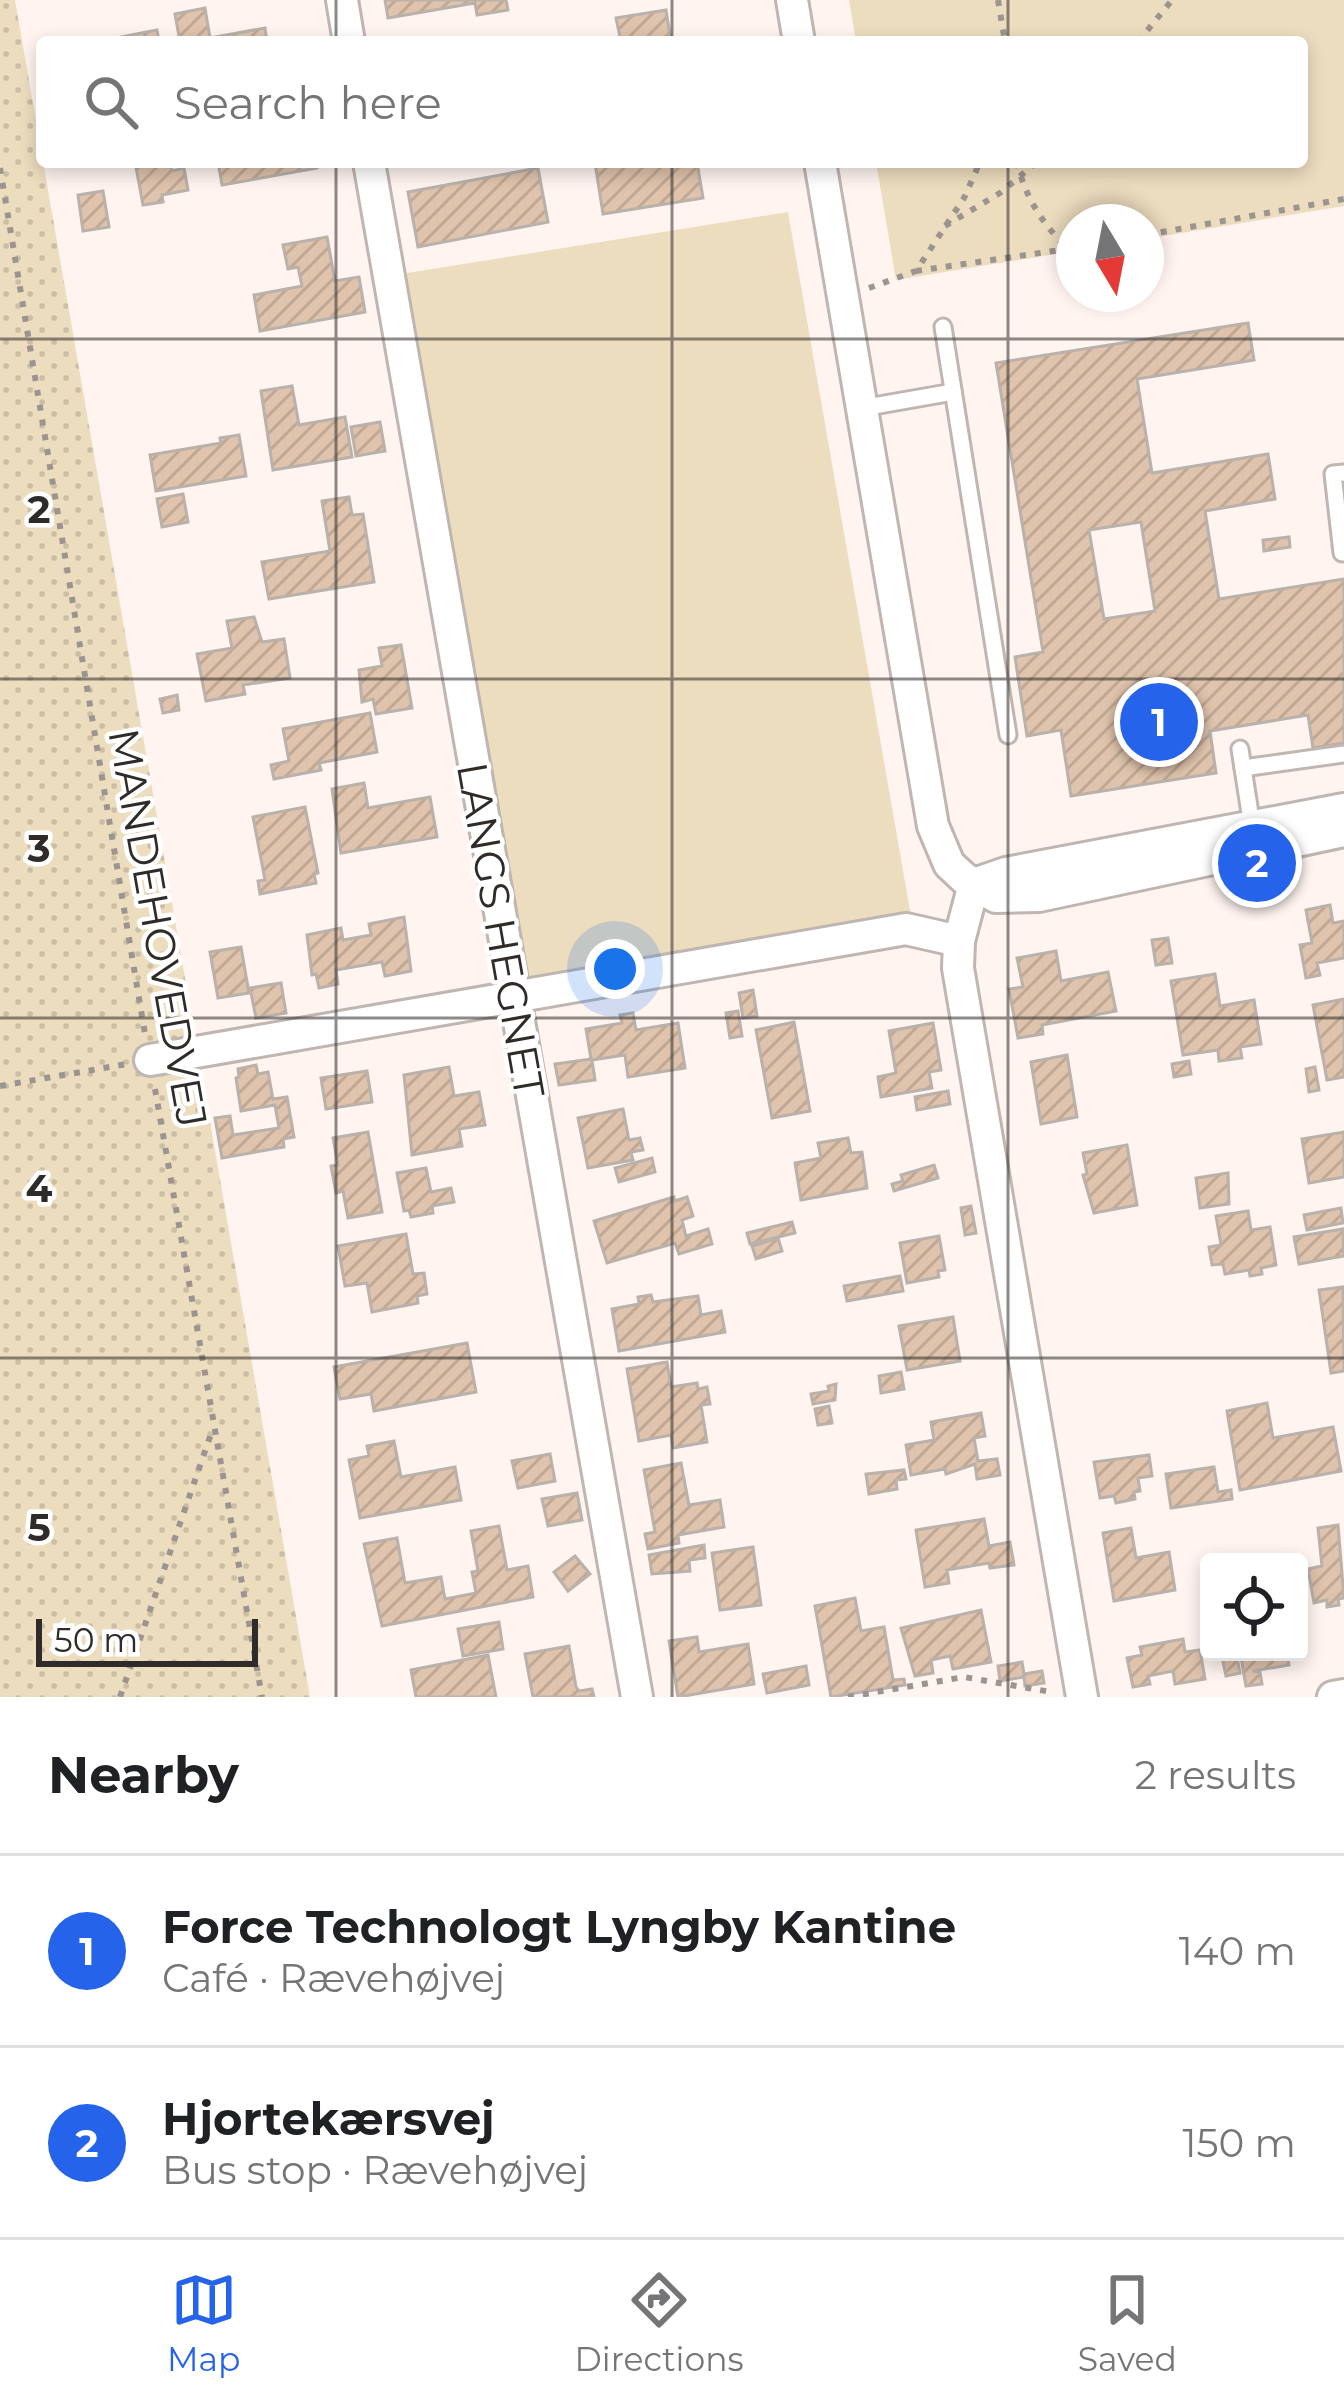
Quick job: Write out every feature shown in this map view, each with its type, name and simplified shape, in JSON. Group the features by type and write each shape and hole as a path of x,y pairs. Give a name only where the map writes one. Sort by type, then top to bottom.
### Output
{"street":[{"path":"342,0 348,36"},
{"path":"792,0 798,36"},
{"name":"LANGS HEGNET","path":"370,168 637,1697"},
{"path":"821,168 933,826 949,864 996,897 1039,896 1344,831"},
{"path":"969,881 1344,809"},
{"path":"969,881 958,968 1082,1697"},
{"path":"150,1060 906,929 959,941"},
{"path":"1333,1697 1344,1695"}],"lane":[{"path":"943,327 1007,734"},
{"path":"862,408 953,392"},
{"path":"1342,553 1333,474 1344,472"},
{"path":"1240,748 1252,826"},
{"path":"1243,768 1344,754"}],"path":[{"path":"998,0 1004,36"},
{"path":"1143,36 1172,0"},
{"name":"MANDEHOVEDVEJ","path":"0,168 262,1697"},
{"path":"916,271 964,198 977,168"},
{"path":"1019,168 1024,191 1056,236"},
{"path":"942,228 1000,194 1030,168"},
{"path":"1164,232 1344,199"},
{"path":"843,297 916,271 1056,250"},
{"path":"0,1086 150,1060"},
{"path":"120,1697 214,1426"},
{"path":"848,1697 964,1677 1082,1697"}],"shaded area":[{"path":"0,0 15,0 36,121 36,168 44,168 310,1697 0,1697"},
{"path":"849,0 1344,0 1344,206 1164,236 1164,204 1056,204 1056,254 896,280 877,168 1308,168 1308,36 855,36"},
{"path":"788,212 915,939 522,980 401,274"}],"building":[{"path":"385,0 506,0 508,10 477,15 475,3 388,18"},
{"path":"205,8 210,36 179,36 175,14"},
{"path":"666,10 670,36 620,36 616,18"},
{"path":"265,28 266,36 221,36"},
{"path":"157,30 158,36 126,36"},
{"path":"136,168 184,168 188,190 143,205"},
{"path":"219,168 317,168 222,185"},
{"path":"538,168 548,222 418,247 408,192"},
{"path":"596,168 698,168 703,198 603,214"},
{"path":"103,191 109,227 83,231 78,195"},
{"path":"327,237 335,281 359,277 365,312 260,331 254,295 302,286 298,267 288,269 283,245"},
{"path":"1248,323 1254,360 1137,379 1152,473 1268,454 1275,499 1205,511 1219,599 1344,579 1344,743 1313,748 1308,715 1210,731 1216,773 1071,796 1061,730 1027,736 1015,657 1043,652 996,363","holes":["1141,522 1155,611 1104,619 1089,530"]},
{"path":"292,386 299,425 345,417 352,457 273,470 261,391"},
{"path":"380,422 385,451 356,456 351,427"},
{"path":"239,435 246,476 156,491 150,455 221,443 220,438"},
{"path":"183,494 188,522 162,527 157,499"},
{"path":"349,497 352,515 363,514 374,582 269,599 262,562 330,551 322,501"},
{"path":"1289,537 1290,547 1264,551 1263,540"},
{"path":"254,617 262,642 284,639 290,678 243,685 245,694 206,701 197,654 232,648 227,621"},
{"path":"401,645 412,708 376,714 373,699 362,702 359,670 382,666 379,648"},
{"path":"177,695 179,710 163,713 160,699"},
{"path":"370,713 377,752 319,763 321,770 274,779 271,765 289,761 283,729"},
{"path":"364,783 368,808 430,797 437,837 341,853 332,789"},
{"path":"305,807 316,883 260,894 258,881 265,880 253,817"},
{"path":"1330,905 1333,923 1344,921 1344,958 1317,963 1320,975 1306,978 1300,945 1312,943 1306,910"},
{"path":"404,917 411,971 385,976 382,962 336,970 338,984 319,988 316,974 312,975 307,935 341,928 343,940 371,935 369,924"},
{"path":"1168,938 1172,963 1156,965 1152,940"},
{"path":"241,947 249,993 218,998 210,952"},
{"path":"1056,951 1061,981 1108,972 1116,1011 1042,1025 1043,1034 1018,1038 1009,989 1023,987 1017,958"},
{"path":"1215,974 1220,1006 1254,1000 1261,1044 1240,1047 1242,1058 1219,1061 1218,1050 1183,1055 1171,981"},
{"path":"281,983 286,1013 256,1018 250,988"},
{"path":"753,990 757,1016 743,1018 739,993"},
{"path":"1344,999 1344,1077 1327,1080 1313,1005"},
{"path":"738,1011 742,1036 730,1038 726,1013"},
{"path":"633,1013 636,1030 678,1023 685,1068 628,1077 625,1055 592,1060 595,1080 559,1085 555,1064 591,1059 586,1029 622,1023 620,1015"},
{"path":"794,1022 810,1111 772,1118 756,1030"},
{"path":"933,1023 941,1070 929,1072 932,1088 881,1097 878,1077 896,1073 889,1031"},
{"path":"1067,1055 1077,1117 1041,1124 1031,1062"},
{"path":"1189,1061 1191,1074 1174,1077 1172,1064"},
{"path":"256,1065 258,1074 268,1072 273,1099 287,1097 294,1137 283,1139 284,1147 222,1158 215,1118 230,1116 233,1135 279,1128 275,1105 241,1111 238,1069"},
{"path":"449,1067 454,1096 479,1092 485,1125 459,1129 462,1146 412,1155 404,1075"},
{"path":"1315,1067 1319,1090 1309,1092 1306,1069"},
{"path":"367,1071 372,1102 326,1109 321,1078"},
{"path":"948,1091 950,1104 917,1110 915,1097"},
{"path":"623,1109 629,1140 640,1138 643,1150 631,1152 633,1160 588,1168 578,1118"},
{"path":"368,1132 382,1212 348,1218 343,1191 336,1193 333,1138"},
{"path":"1344,1132 1344,1177 1309,1183 1302,1139"},
{"path":"848,1138 851,1153 862,1152 867,1188 801,1200 795,1163 821,1158 818,1143"},
{"path":"1127,1145 1137,1205 1094,1213 1083,1175 1087,1174 1083,1153"},
{"path":"652,1158 655,1172 619,1182 615,1168"},
{"path":"934,1165 938,1178 894,1191 892,1184 903,1181 901,1175"},
{"path":"426,1168 431,1192 451,1188 454,1202 411,1217 409,1210 404,1211 397,1173"},
{"path":"1228,1173 1229,1204 1200,1208 1196,1178"},
{"path":"674,1197 675,1201 687,1197 693,1216 682,1220 686,1236 708,1229 712,1244 679,1254 675,1243 607,1263 594,1221"},
{"path":"971,1206 976,1233 965,1235 961,1208"},
{"path":"1341,1208 1343,1223 1307,1230 1304,1215"},
{"path":"1248,1211 1251,1230 1270,1227 1276,1265 1261,1268 1262,1274 1250,1276 1249,1270 1225,1274 1223,1264 1212,1265 1209,1247 1221,1245 1216,1216"},
{"path":"792,1222 795,1233 750,1244 747,1233"},
{"path":"1343,1229 1344,1256 1299,1264 1294,1237"},
{"path":"406,1234 413,1274 424,1273 427,1294 417,1296 418,1303 372,1312 367,1283 345,1286 338,1246"},
{"path":"939,1236 945,1270 938,1271 939,1277 907,1283 900,1243"},
{"path":"778,1238 782,1251 756,1259 752,1246"},
{"path":"900,1276 903,1291 847,1301 844,1286"},
{"path":"1343,1287 1344,1371 1331,1373 1319,1290"},
{"path":"651,1295 653,1302 698,1296 701,1315 721,1311 725,1332 619,1351 612,1309 639,1304 638,1297"},
{"path":"953,1317 960,1361 907,1370 899,1326"},
{"path":"467,1343 476,1392 374,1411 371,1394 340,1399 334,1367"},
{"path":"667,1362 671,1387 697,1383 698,1389 707,1387 710,1404 701,1405 707,1442 673,1448 671,1435 639,1441 627,1369"},
{"path":"901,1372 904,1389 881,1393 879,1376"},
{"path":"836,1384 835,1400 813,1404 811,1394 829,1391 828,1386"},
{"path":"1267,1403 1273,1438 1333,1427 1341,1471 1240,1490 1227,1411"},
{"path":"829,1406 832,1423 818,1425 815,1409"},
{"path":"981,1413 985,1436 974,1438 978,1461 997,1459 1000,1475 977,1479 975,1464 946,1474 945,1469 911,1475 906,1445 934,1440 931,1422"},
{"path":"394,1441 401,1477 455,1467 461,1500 360,1518 349,1460 369,1456 367,1446"},
{"path":"550,1454 555,1481 518,1488 512,1461"},
{"path":"1149,1455 1152,1476 1138,1478 1140,1491 1134,1492 1135,1499 1116,1503 1114,1496 1100,1498 1094,1462"},
{"path":"681,1463 689,1505 720,1500 724,1527 678,1535 679,1543 648,1549 645,1534 655,1532 644,1470"},
{"path":"1214,1467 1218,1492 1231,1490 1232,1499 1171,1508 1166,1474"},
{"path":"904,1470 906,1479 896,1480 897,1489 869,1494 866,1474"},
{"path":"577,1493 582,1520 548,1526 542,1499"},
{"path":"984,1519 989,1546 1010,1542 1014,1565 990,1568 989,1563 947,1570 949,1583 925,1587 916,1530"},
{"path":"1338,1525 1344,1598 1338,1599 1339,1605 1327,1607 1327,1600 1314,1603 1308,1569 1322,1566 1318,1528"},
{"path":"499,1526 507,1570 528,1566 533,1597 382,1626 364,1544 397,1538 405,1583 441,1577 445,1599 476,1593 472,1572 478,1571 471,1531"},
{"path":"1131,1528 1136,1558 1169,1552 1175,1590 1114,1601 1103,1533"},
{"path":"704,1545 705,1558 689,1560 690,1571 652,1574 649,1555"},
{"path":"753,1547 761,1605 720,1610 712,1553"},
{"path":"575,1556 590,1574 568,1591 554,1572"},
{"path":"855,1598 861,1631 884,1627 893,1680 904,1679 905,1685 831,1697 815,1606"},
{"path":"981,1610 991,1662 953,1669 950,1656 931,1660 933,1673 915,1676 901,1628"},
{"path":"499,1622 503,1649 463,1656 458,1629"},
{"path":"697,1637 699,1652 748,1644 754,1684 678,1697 669,1641"},
{"path":"1183,1639 1185,1652 1200,1650 1205,1679 1175,1684 1173,1671 1148,1676 1150,1684 1133,1687 1127,1658 1142,1655 1140,1647"},
{"path":"569,1646 576,1687 592,1689 594,1697 533,1697 525,1654"},
{"path":"488,1655 496,1697 416,1697 411,1670"},
{"path":"1223,1661 1238,1661 1240,1673 1226,1676"},
{"path":"1242,1661 1288,1661 1289,1665 1253,1671 1260,1672 1262,1684 1246,1686"},
{"path":"1022,1662 1024,1674 1042,1671 1044,1683 1025,1686 1024,1677 1000,1681 998,1666"},
{"path":"806,1666 809,1685 767,1693 763,1674"}],"place":[{"name":"Force Technologt Lyngby Kantine","path":"1159,722"},
{"name":"Hjortekærsvej","path":"1257,863"}]}
